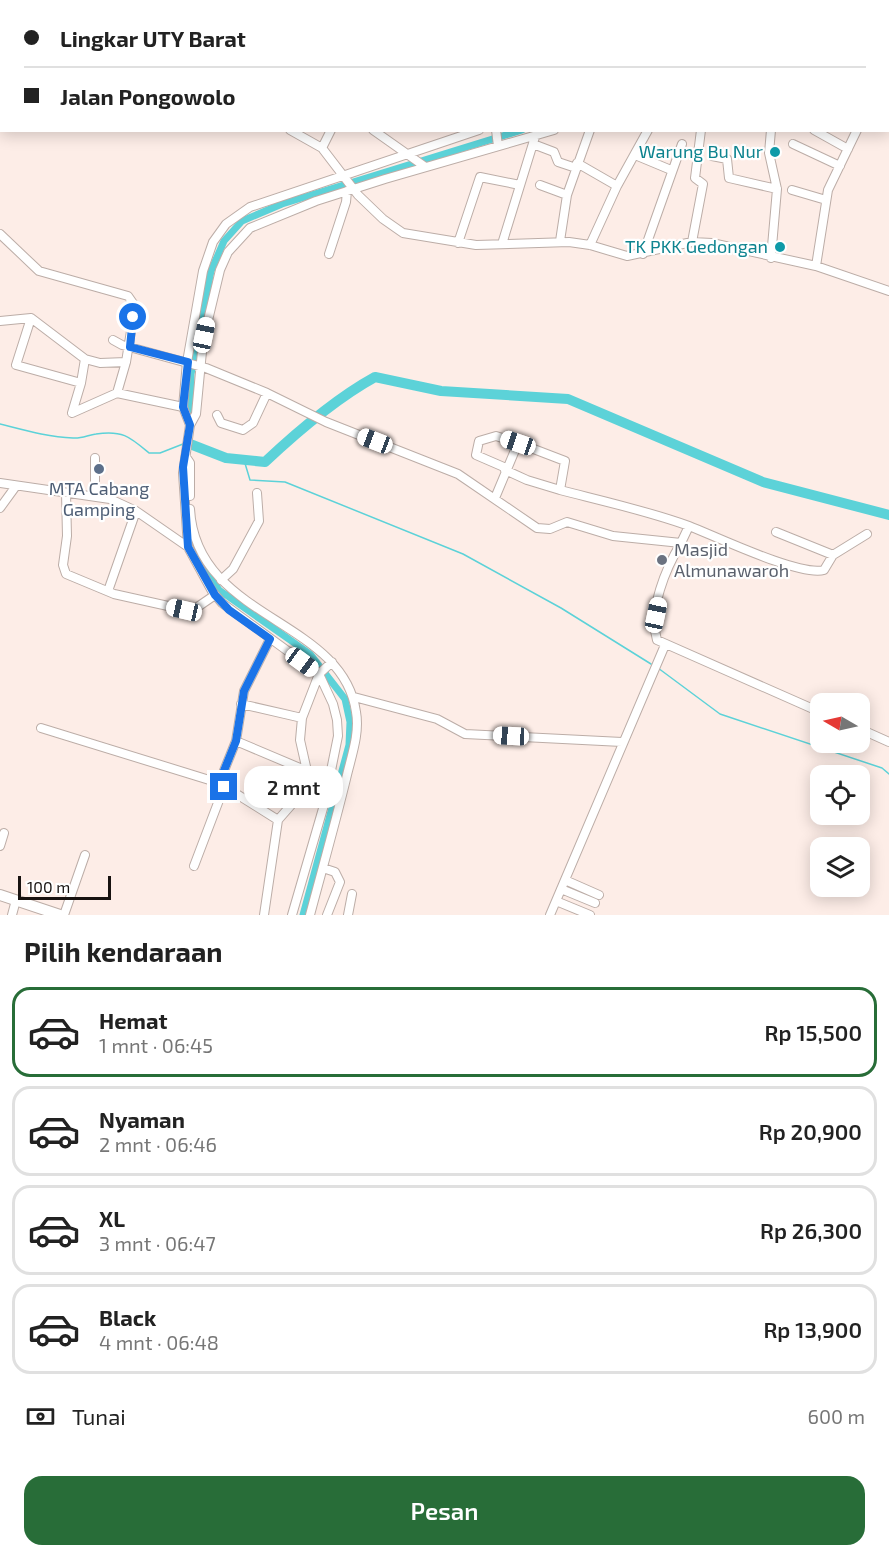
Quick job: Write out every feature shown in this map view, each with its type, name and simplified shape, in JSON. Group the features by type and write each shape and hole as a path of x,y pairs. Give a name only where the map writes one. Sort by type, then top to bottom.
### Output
{"main road":[{"path":"0,895 62,915"}],"street":[{"path":"297,132 322,148 345,175 351,189 382,219 403,233 458,243 502,244 560,241 590,245 618,255 643,255 692,242 712,243 771,258 816,266 889,291"},
{"path":"322,148 331,132"},
{"path":"376,132 423,165"},
{"path":"473,132 250,207 226,224 213,242 203,271 193,364 183,407 189,428 188,458 193,531 215,581 215,595 229,610 270,639 326,668 354,697 437,719 465,734 622,742"},
{"path":"189,428 196,414 193,364 204,335 220,270 235,244 255,224 497,139 534,140 550,132"},
{"path":"560,241 567,195 589,132"},
{"path":"590,245 617,186 647,132"},
{"path":"692,242 703,184 695,178 701,132"},
{"path":"771,132 769,153 777,189 771,258"},
{"path":"818,132 848,149"},
{"path":"816,266 826,200 857,132"},
{"path":"534,140 554,152 558,162 577,166 617,186"},
{"path":"502,244 534,140"},
{"path":"643,255 682,144"},
{"path":"792,144 840,166"},
{"path":"635,155 671,170"},
{"path":"712,156 727,159 729,178 777,189"},
{"path":"458,243 480,177 520,185"},
{"path":"540,185 567,195"},
{"path":"329,254 351,189"},
{"path":"792,190 826,200"},
{"path":"0,234 21,257 40,272 64,276 132,299 135,306 130,347 117,393"},
{"path":"0,321 31,318 85,359 100,363 126,362"},
{"path":"31,318 16,365 81,383"},
{"path":"113,340 130,347 193,364 267,393 326,422 458,474 537,528 550,529 567,522 613,536 681,543"},
{"path":"85,359 72,413 117,393 183,407"},
{"path":"217,415 221,423 243,430 253,423 267,393"},
{"path":"560,490 564,461 496,436 479,441 476,455 527,480 560,490 689,526 745,550 812,570 824,570 833,555 867,534"},
{"path":"495,498 518,443"},
{"path":"95,458 95,496"},
{"path":"188,458 183,473 188,547"},
{"path":"0,483 110,499 136,511 188,547 215,581 315,646 326,668 338,736 324,805 292,915"},
{"path":"0,508 16,486"},
{"path":"66,493 64,571 70,576 108,591 188,610 196,608 215,595"},
{"path":"215,581 233,569 259,521 257,493"},
{"path":"108,591 136,511"},
{"path":"689,526 669,566 656,615 656,637 664,645 810,708"},
{"path":"777,532 833,555"},
{"path":"194,866 236,741 246,686 270,639"},
{"path":"550,915 664,645"},
{"path":"264,915 278,820 288,811 307,771 300,740 302,718 326,668"},
{"path":"310,915 357,733 354,697"},
{"path":"241,704 302,718"},
{"path":"41,728 221,785 278,820"},
{"path":"870,733 889,742"},
{"path":"236,741 307,771"},
{"path":"0,846 4,833"},
{"path":"62,915 86,855"},
{"path":"323,868 335,872 340,882 327,915"},
{"path":"565,880 599,894"},
{"path":"561,889 596,903"},
{"path":"348,915 352,894"},
{"path":"12,915 16,900"},
{"path":"556,901 590,915"}],"waterway":[{"path":"191,422 191,374 211,271 224,241 242,221 282,204 516,132"},
{"path":"190,444 226,458 265,462 317,416 375,377 441,391 568,399 763,482 889,515"},
{"path":"0,424 64,437 79,438 93,434 120,434 131,439 149,453 160,453 183,444"},
{"path":"244,460 250,480 285,482 463,554 561,608 651,664"},
{"path":"189,529 200,560 219,590 310,654 345,699 350,722 349,745 303,915"},
{"path":"658,668 720,714 882,768 889,774"}],"place":[{"name":"Warung Bu Nur","path":"775,152"},
{"name":"TK PKK Gedongan","path":"780,247"},
{"name":"MTA Cabang Gamping","path":"99,469"},
{"name":"Masjid Almunawaroh","path":"662,560"}],"route":[{"path":"133,317 130,347 188,362 183,407 184,415 190,425 183,467 188,547 215,595 229,610 270,639 244,691 236,741 219,783 224,787"}]}
